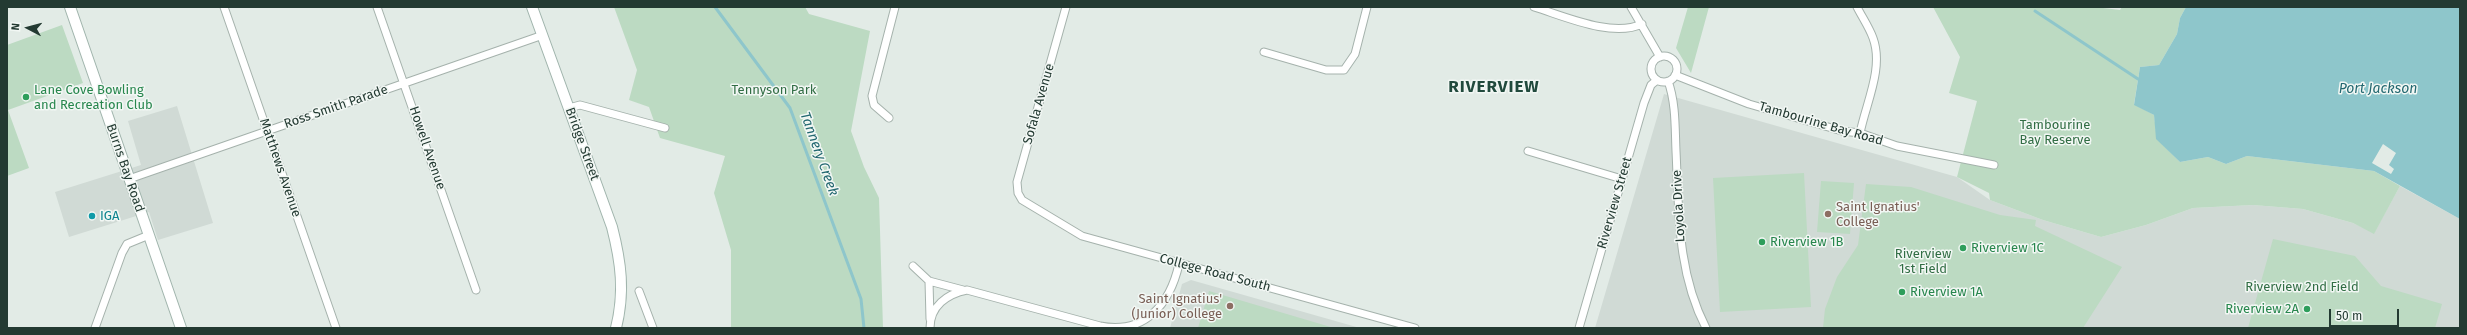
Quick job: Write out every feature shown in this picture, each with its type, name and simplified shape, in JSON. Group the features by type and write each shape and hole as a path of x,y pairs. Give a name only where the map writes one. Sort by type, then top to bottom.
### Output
{"street":[{"name":"Burns Bay Road","path":"70,7 181,328"},
{"name":"Matthews Avenue","path":"224,7 336,328"},
{"name":"Howell Avenue","path":"377,7 476,290"},
{"name":"Bridge Street","path":"532,7 612,227 620,256 623,283 622,303 616,328"},
{"path":"889,118 874,105 872,96 895,7"},
{"name":"Sofala Avenue","path":"1022,200 1018,193 1017,182 1066,7"},
{"path":"1264,52 1326,70 1344,70 1355,54 1367,7"},
{"path":"1534,7 1609,28 1631,29 1642,24"},
{"path":"1630,7 1642,24 1660,57"},
{"path":"1858,7 1873,38 1876,58 1874,81 1860,133"},
{"name":"Ross Smith Parade","path":"129,179 543,35"},
{"path":"1660,57 1667,57 1674,61 1677,68 1675,75 1668,82 1656,80 1652,73 1652,66 1660,57"},
{"name":"Tambourine Bay Road","path":"1675,75 1748,104 1842,131 1860,133 1915,151 1994,165"},
{"name":"Riverview Street","path":"1579,328 1648,92 1656,80"},
{"name":"Loyola Drive","path":"1668,82 1674,116 1678,215 1684,268 1694,302 1706,328"},
{"path":"569,108 580,105 664,128"},
{"path":"1528,151 1622,179"},
{"name":"College Road South","path":"1022,200 1082,236 1415,328"},
{"path":"95,328 127,244 149,235"},
{"path":"913,266 928,281 967,290 1105,328 1134,324 1157,310 1170,293 1179,264"},
{"path":"928,281 930,326"},
{"path":"930,326 933,315 942,301 951,294 967,290"},
{"path":"639,291 652,328"}],"shaded area":[{"name":"Saint Ignatius' College","path":"1664,94 1957,177 1990,200 2043,220 2101,237 2146,225 2193,208 2253,205 2303,209 2353,223 2374,233 2400,186 2460,219 2460,328 1595,328"},
{"path":"177,106 213,223 158,240 149,212 69,237 55,192 141,165 128,121"},
{"name":"Saint Ignatius' (Junior) College","path":"1191,280 1360,328 1170,328 1182,284"}],"green space":[{"name":"Tennyson Park","path":"614,7 805,7 809,14 870,31 851,131 864,167 879,198 883,328 731,328 731,250 714,193 725,156 660,138 649,107 629,100 637,70"},
{"path":"1688,7 1709,7 1691,73 1676,48"},
{"name":"Tambourine Bay Reserve","path":"1933,7 2095,7 2120,10 2122,7 2186,7 2180,18 2177,34 2159,65 2140,67 2134,104 2154,115 2157,139 2180,162 2208,157 2226,164 2247,156 2374,171 2400,186 2374,234 2353,223 2303,209 2253,205 2193,208 2146,225 2101,237 2043,220 1990,200 1989,193 1957,177 1977,101 1949,93 1960,57"},
{"name":"Lane Cove Bowling and Recreation Club","path":"62,25 83,83 8,110 29,168 7,176 7,45"},
{"name":"Riverview 1B","path":"1804,173 1811,307 1720,312 1713,178"},
{"path":"1821,181 1854,183 1850,234 1817,232"},
{"name":"Riverview 1st Field","path":"1866,184 1911,187 2000,215 2036,220 2035,226 2122,267 2083,328 1823,328 1825,309 1837,277 1858,245"},
{"name":"Riverview 2nd Field","path":"2273,239 2355,256 2381,286 2442,304 2435,328 2248,328"},
{"path":"1209,291 1334,328 1198,328"}],"water":[{"name":"Port Jackson","path":"2186,7 2460,7 2460,219 2374,171 2247,156 2226,164 2208,157 2180,162 2156,139 2154,115 2134,105 2140,67 2159,65 2177,34 2180,18"}],"pier":[{"path":"2383,144 2396,153 2389,165 2394,169 2391,174 2372,163"}],"waterway":[{"name":"Tannery Creek","path":"715,7 790,108 861,299 864,328"},
{"path":"2035,11 2138,79"}],"place":[{"name":"Lane Cove Bowling and Recreation Club","path":"26,97"},
{"name":"Saint Ignatius' College","path":"1828,214"},
{"name":"IGA","path":"92,216"},
{"name":"Riverview 1B","path":"1762,242"},
{"name":"Riverview 1C","path":"1963,248"},
{"name":"Riverview 1A","path":"1902,292"},
{"name":"Saint Ignatius' (Junior) College","path":"1230,306"},
{"name":"Riverview 2A","path":"2307,309"}],"district":[{"name":"RIVERVIEW","path":"1494,87"}]}
